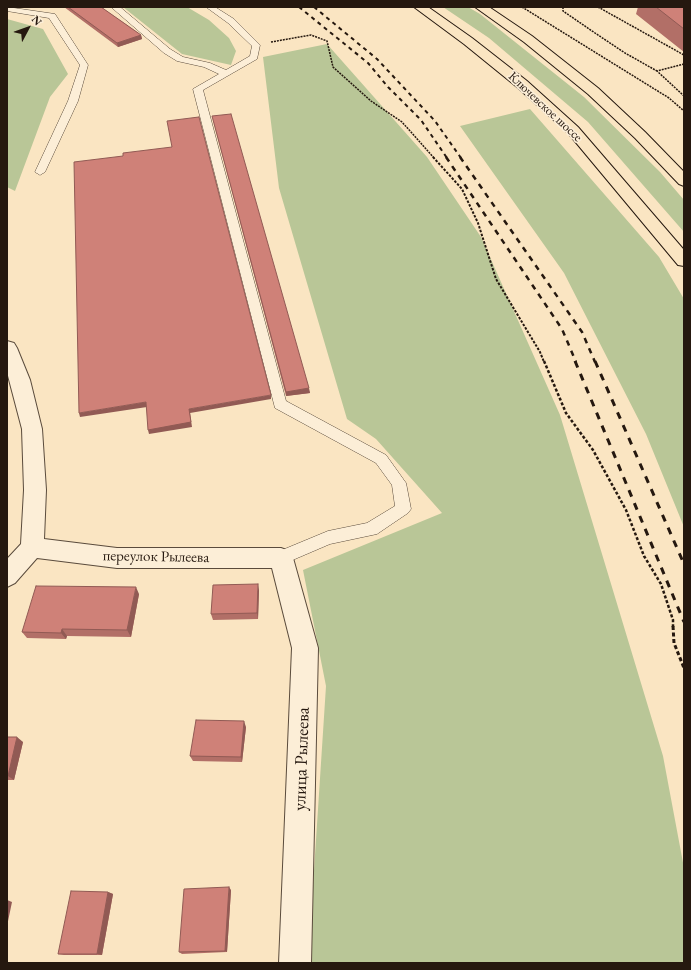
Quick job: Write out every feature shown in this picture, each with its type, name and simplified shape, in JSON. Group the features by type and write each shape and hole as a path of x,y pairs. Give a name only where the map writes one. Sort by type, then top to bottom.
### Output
{"main road":[{"name":"Ключевское шоссе","path":"420,7 468,41 504,70 572,130 684,261"},
{"path":"481,7 528,39 594,91 640,135 684,181"}],"street":[{"path":"7,348 20,380 32,429 35,490 32,547 7,576"},
{"name":"переулок Рылеева","path":"32,547 117,558 281,558"},
{"name":"улица Рылеева","path":"281,558 305,648 295,963"}],"lane":[{"path":"115,7 167,51 180,59 207,65 226,74"},
{"path":"210,7 231,21 256,45 254,57 198,89 280,404 381,460 399,483 403,509 371,529 328,538 281,558"},
{"path":"7,9 53,11 84,65 73,101 40,172"}],"path":[{"path":"522,7 669,98 684,111"},
{"path":"563,7 563,11 601,37 625,53 657,71 684,96"},
{"path":"598,7 684,55"},
{"path":"256,45 311,35 326,41 333,67 371,101 402,122 462,189 478,223 496,279 540,352 566,413 593,450 626,510 644,556 661,584 674,620 674,643 684,668"},
{"path":"657,71 684,64"}],"green space":[{"path":"123,7 187,7 209,20 229,38 236,51 231,65 182,54"},
{"path":"443,7 468,7 480,14 584,97 660,172 684,200 684,232 588,122 489,38"},
{"path":"7,19 43,29 68,74 50,97 15,191 7,187"},
{"path":"327,44 427,157 481,237 560,415 663,756 684,868 684,963 308,963 326,686 303,570 442,513 376,439 347,419 279,188 263,57"},
{"path":"530,109 659,257 684,299 684,527 646,434 564,273 460,126"}],"building":[{"path":"68,7 101,7 141,35 117,43"},
{"path":"656,7 684,7 684,29"},
{"path":"231,114 309,388 286,392 212,116"},
{"path":"199,117 271,395 189,409 191,422 148,430 146,402 79,413 74,162 123,156 123,153 172,147 167,121"},
{"path":"258,584 257,613 211,614 213,585"},
{"path":"36,586 136,587 127,630 62,629 61,633 22,632"},
{"path":"196,720 244,721 241,757 190,756"},
{"path":"7,737 17,737 8,776 7,776"},
{"path":"229,887 225,951 179,952 184,889"},
{"path":"71,891 108,892 97,954 58,954"}],"railway":[{"path":"299,7 368,63 388,87 421,120 447,158"},
{"path":"314,7 377,59 435,121 461,158"},
{"path":"446,157 562,329 576,362"},
{"path":"460,157 582,332 595,362"},
{"path":"575,361 684,622"},
{"path":"595,361 684,564"}]}
